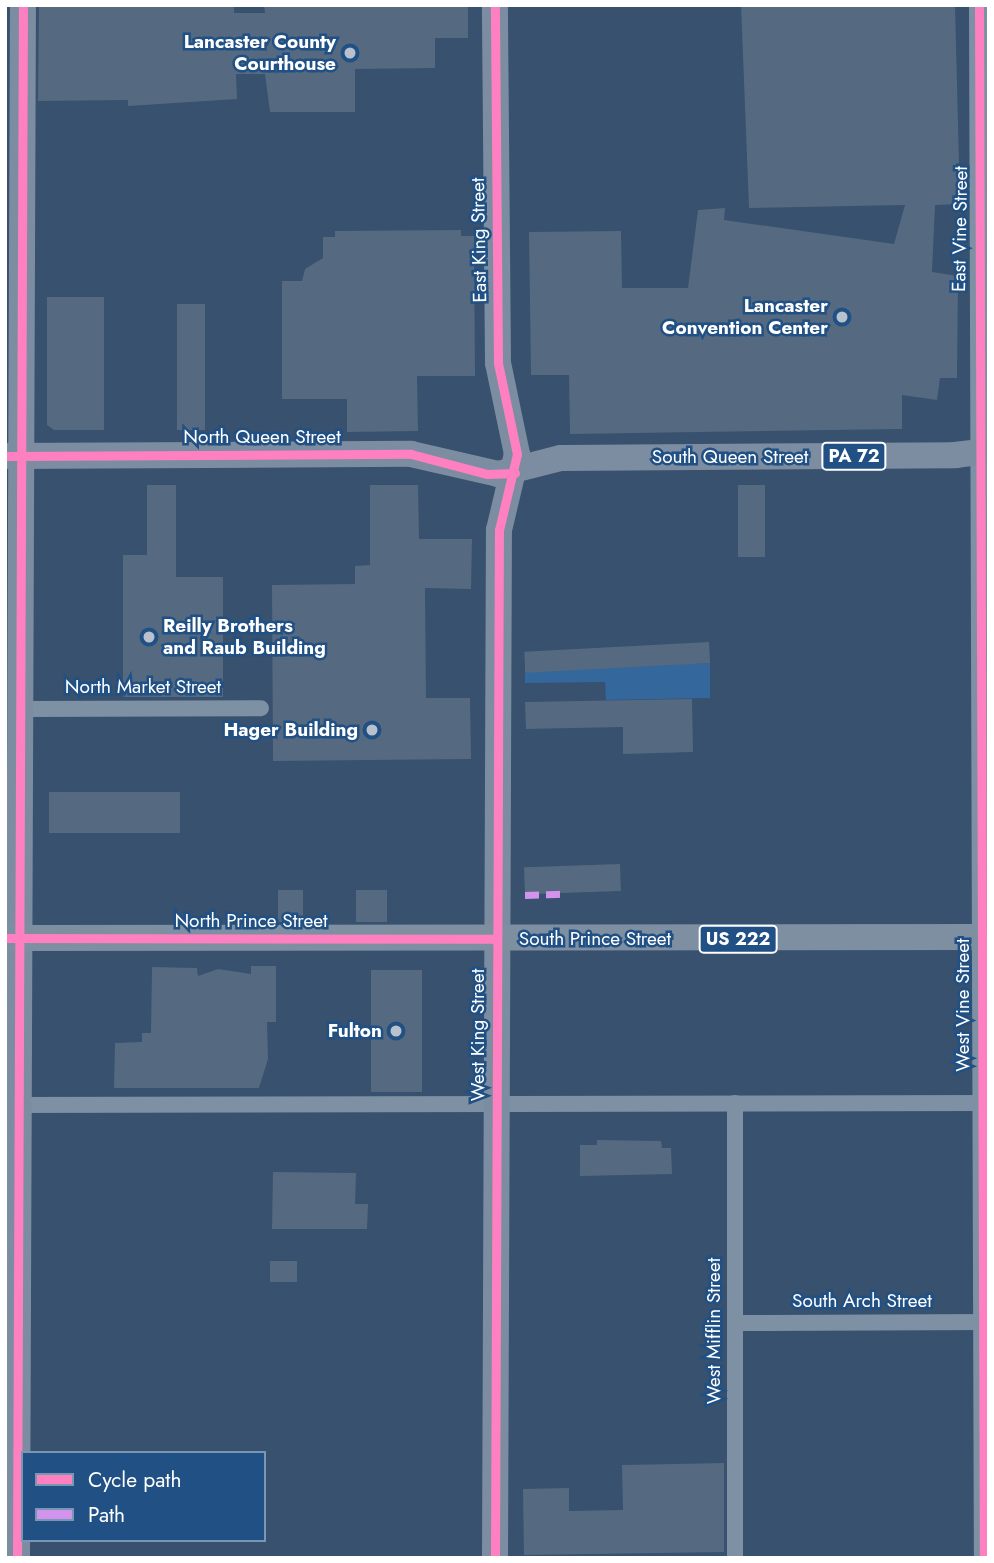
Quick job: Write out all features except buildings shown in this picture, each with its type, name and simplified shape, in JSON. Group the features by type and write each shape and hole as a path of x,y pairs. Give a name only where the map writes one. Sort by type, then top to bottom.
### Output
{"highway":[{"name":"North Prince Street","path":"14,938 496,939"},
{"name":"South Prince Street","path":"496,939 984,938"}],"main road":[{"path":"17,1558 14,938 24,709 13,456 23,5"},
{"name":"East King Street","path":"495,5 498,363 515,433 515,472"},
{"name":"South Queen Street","path":"515,472 561,458 983,452"},
{"name":"North Queen Street","path":"13,456 411,454 487,474 515,472"},
{"name":"West King Street","path":"495,1558 499,530 515,472"}],"street":[{"name":"East Vine Street","path":"979,5 983,452"},
{"name":"West Vine Street","path":"983,452 987,1490 984,1558"},
{"name":"North Market Street","path":"24,709 261,708"},
{"path":"13,1105 496,1106 985,1102"},
{"name":"West Mifflin Street","path":"735,1103 735,1558"},
{"name":"South Arch Street","path":"735,1322 986,1322"}],"shaded area":[{"path":"710,663 710,698 606,700 605,682 525,683 525,667"}],"marked path":[{"path":"525,895 563,894"}],"cycle path":[{"path":"17,1558 23,5"},
{"path":"495,5 498,363 517,454 499,530 495,1558"},
{"path":"979,5 984,1558"},
{"path":"5,456 411,454 487,474 515,473"},
{"path":"5,938 496,939"}],"place":[{"name":"Lancaster County Courthouse","path":"350,53"},
{"name":"Lancaster Convention Center","path":"842,317"},
{"name":"Reilly Brothers and Raub Building","path":"149,637"},
{"name":"Hager Building","path":"372,730"},
{"name":"Fulton","path":"396,1031"}]}
